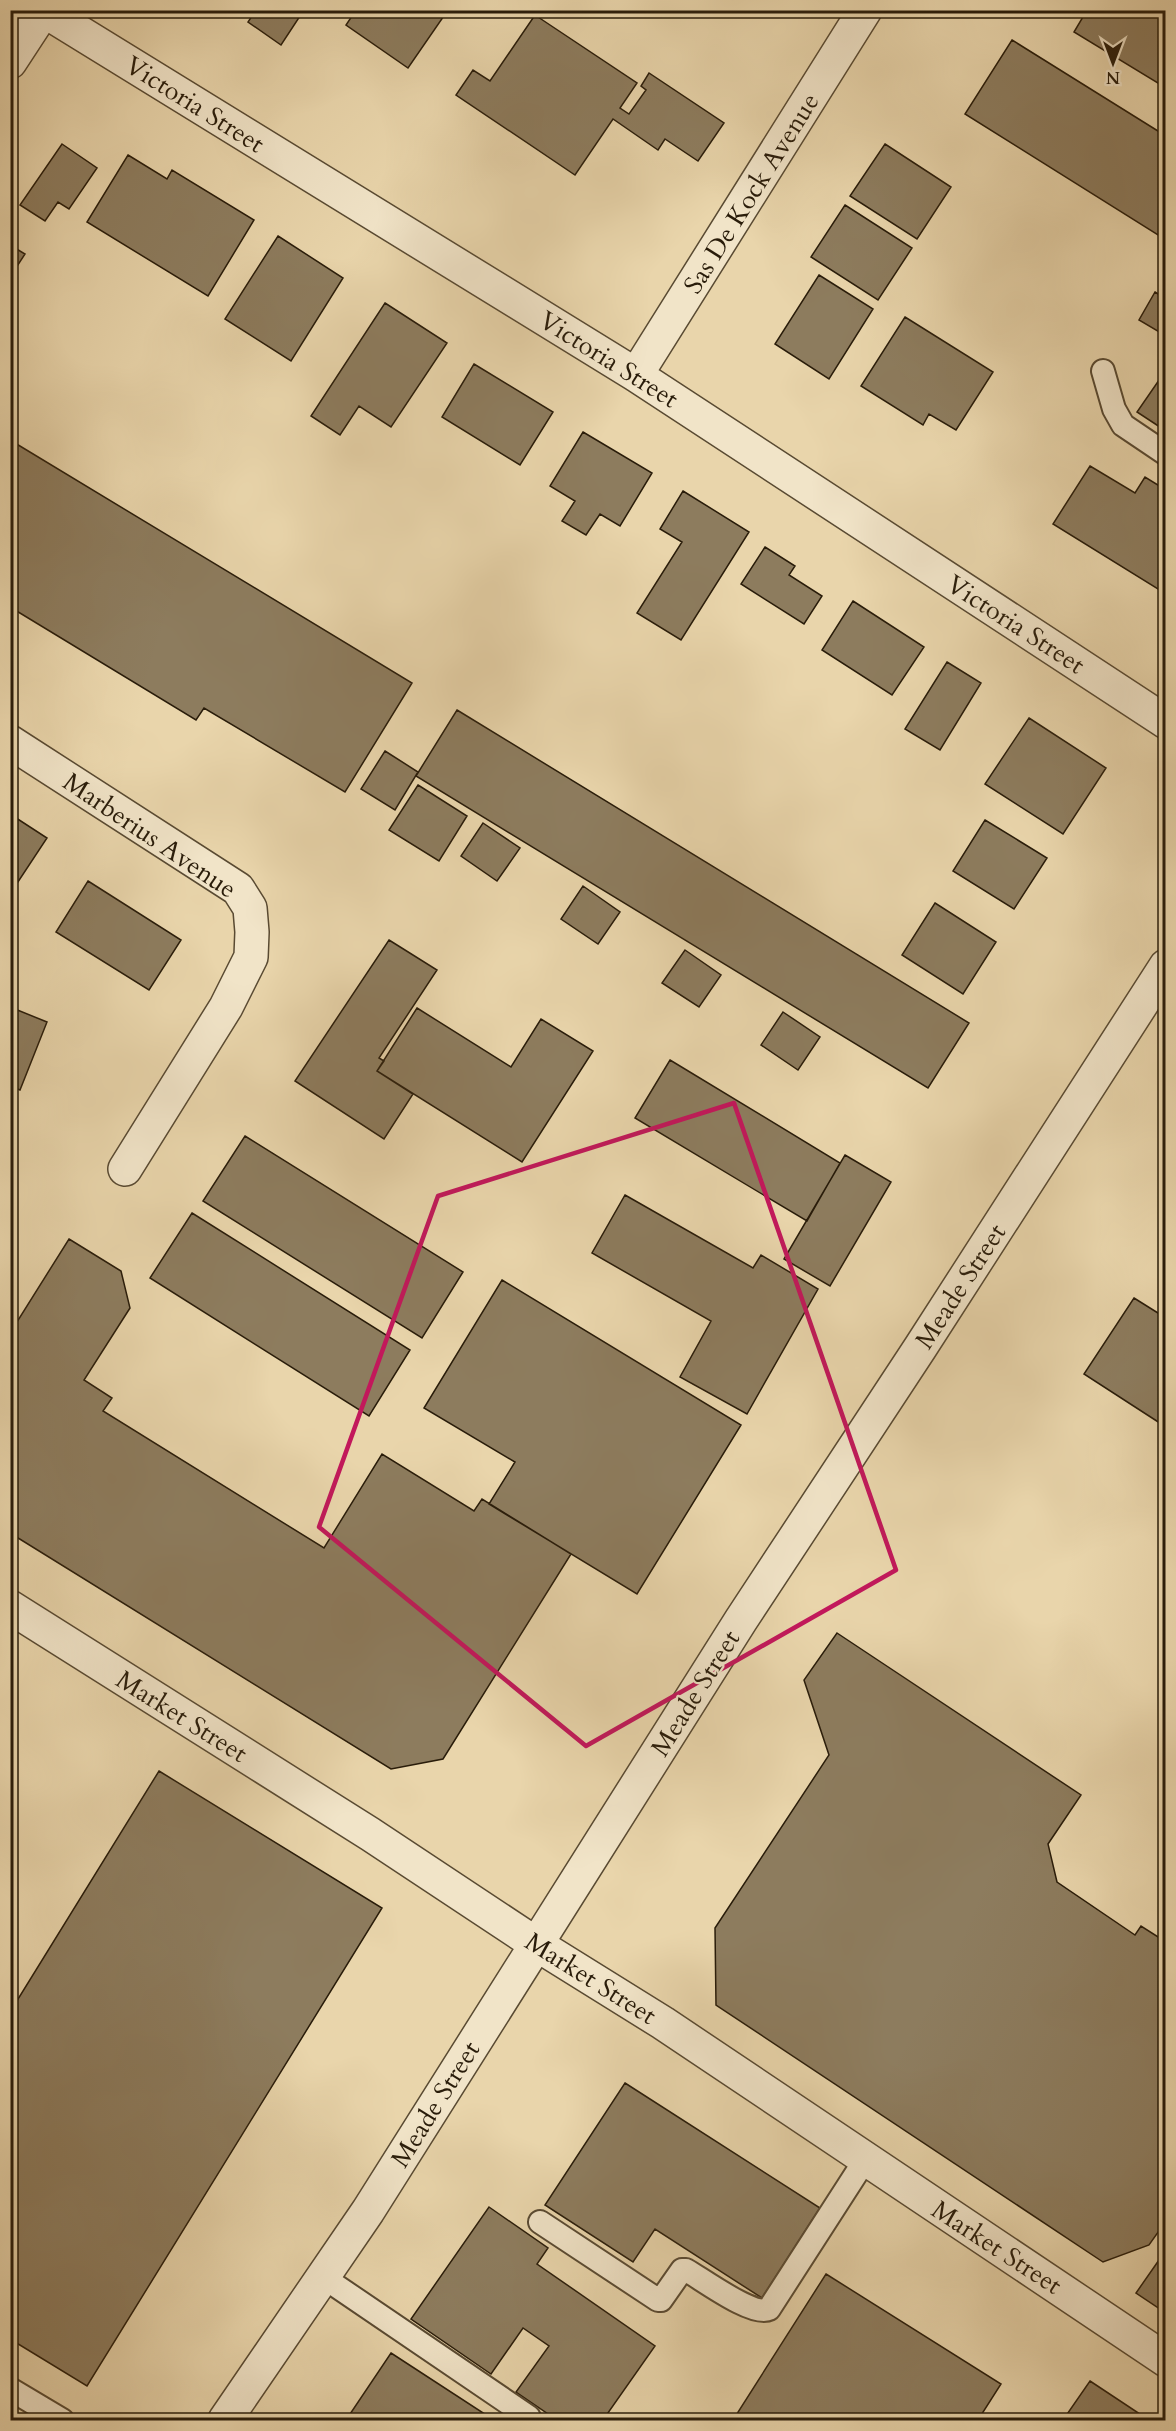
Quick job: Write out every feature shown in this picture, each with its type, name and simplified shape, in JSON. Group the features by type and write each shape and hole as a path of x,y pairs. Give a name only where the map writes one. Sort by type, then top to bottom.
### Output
{"street":[{"name":"Sas De Kock Avenue","path":"636,375 865,10"},
{"name":"Victoria Street","path":"44,11 636,375 1166,722"},
{"path":"10,62 44,11"},
{"name":"Marberius Avenue","path":"10,742 237,888 250,908 251,957 226,1007 125,1169"},
{"name":"Meade Street","path":"225,2421 368,2211 741,1620 920,1348 1166,966"},
{"name":"Market Street","path":"10,1606 663,2023 1166,2360"}],"lane":[{"path":"1103,371 1114,409 1123,425 1166,454"},
{"path":"540,2222 658,2300 661,2300 682,2270 686,2270 748,2308 765,2311 770,2309 865,2160"},
{"path":"323,2277 529,2417 530,2421"},
{"path":"10,2389 62,2421"}],"highlighted area":[{"path":"734,1103 896,1570 586,1746 319,1527 438,1196"}],"building":[{"path":"256,10 304,10 281,45 248,22"},
{"path":"356,10 448,10 408,68 346,25"},
{"path":"1087,10 1151,10 1166,19 1166,88 1074,32"},
{"path":"535,15 637,83 620,108 629,114 646,90 641,86 649,73 724,123 698,161 665,139 658,150 613,119 575,175 456,95 473,70 490,81"},
{"path":"1012,40 1166,136 1166,240 965,114"},
{"path":"62,144 97,168 69,209 58,202 45,221 20,205"},
{"path":"885,144 951,187 917,239 850,196"},
{"path":"128,155 167,179 172,170 254,220 208,296 87,222"},
{"path":"845,205 912,248 878,300 811,257"},
{"path":"278,236 343,278 291,361 225,319"},
{"path":"10,245 25,254 10,277"},
{"path":"819,275 873,309 829,379 775,344"},
{"path":"1155,292 1166,299 1166,336 1139,320"},
{"path":"385,303 447,343 391,427 359,406 340,435 311,416"},
{"path":"905,317 993,372 956,430 929,414 923,425 861,386"},
{"path":"474,364 553,412 520,465 442,417"},
{"path":"1166,370 1166,431 1137,412"},
{"path":"583,432 652,473 620,526 600,514 586,535 562,521 575,501 550,486"},
{"path":"10,440 412,683 345,792 204,708 196,720 10,607"},
{"path":"1090,466 1135,493 1145,477 1166,490 1166,594 1053,524"},
{"path":"683,491 749,532 681,640 637,613 682,542 660,529"},
{"path":"765,547 795,566 789,575 822,596 804,624 741,584"},
{"path":"853,601 924,647 892,695 822,650"},
{"path":"947,662 981,683 940,750 905,729"},
{"path":"457,710 969,1023 928,1088 416,776"},
{"path":"1029,718 1106,768 1063,834 985,784"},
{"path":"385,751 418,772 395,810 361,789"},
{"path":"418,785 467,816 439,861 389,830"},
{"path":"10,814 47,838 10,894"},
{"path":"985,820 1047,858 1014,909 953,871"},
{"path":"483,823 520,848 497,881 461,856"},
{"path":"88,881 181,940 149,990 56,932"},
{"path":"583,886 620,912 598,944 561,919"},
{"path":"935,903 996,942 963,994 902,955"},
{"path":"389,940 437,970 379,1058 384,1061 377,1071 413,1094 384,1139 295,1081"},
{"path":"685,950 721,975 699,1007 662,983"},
{"path":"10,1007 47,1022 20,1090 10,1086"},
{"path":"417,1008 511,1067 541,1019 593,1051 522,1162 377,1071"},
{"path":"783,1012 820,1037 798,1070 761,1045"},
{"path":"670,1060 840,1163 807,1221 635,1118"},
{"path":"245,1136 463,1272 422,1338 203,1201"},
{"path":"845,1155 891,1182 830,1286 784,1259"},
{"path":"625,1195 753,1268 761,1255 818,1289 747,1414 680,1377 711,1321 592,1253"},
{"path":"192,1213 410,1350 369,1416 150,1278"},
{"path":"69,1239 121,1271 130,1308 84,1380 112,1398 103,1411 324,1548 382,1454 474,1511 482,1499 571,1554 443,1759 391,1769 10,1533 10,1333"},
{"path":"502,1280 741,1425 637,1594 489,1504 515,1462 424,1408"},
{"path":"1134,1298 1166,1318 1166,1427 1084,1374"},
{"path":"837,1633 1081,1795 1048,1844 1057,1882 1135,1935 1141,1926 1166,1942 1166,2221 1149,2245 1103,2262 716,2005 715,1928 829,1755 804,1680"},
{"path":"159,1771 382,1908 87,2386 10,2339 10,2012"},
{"path":"625,2083 820,2208 762,2298 655,2229 633,2262 545,2205"},
{"path":"489,2207 548,2248 537,2264 655,2346 603,2420 557,2420 516,2392 549,2346 523,2328 491,2374 411,2319"},
{"path":"1166,2250 1166,2313 1136,2293"},
{"path":"826,2274 1001,2384 978,2420 733,2420"},
{"path":"391,2353 494,2420 346,2420"},
{"path":"1090,2381 1149,2420 1063,2420"}]}
